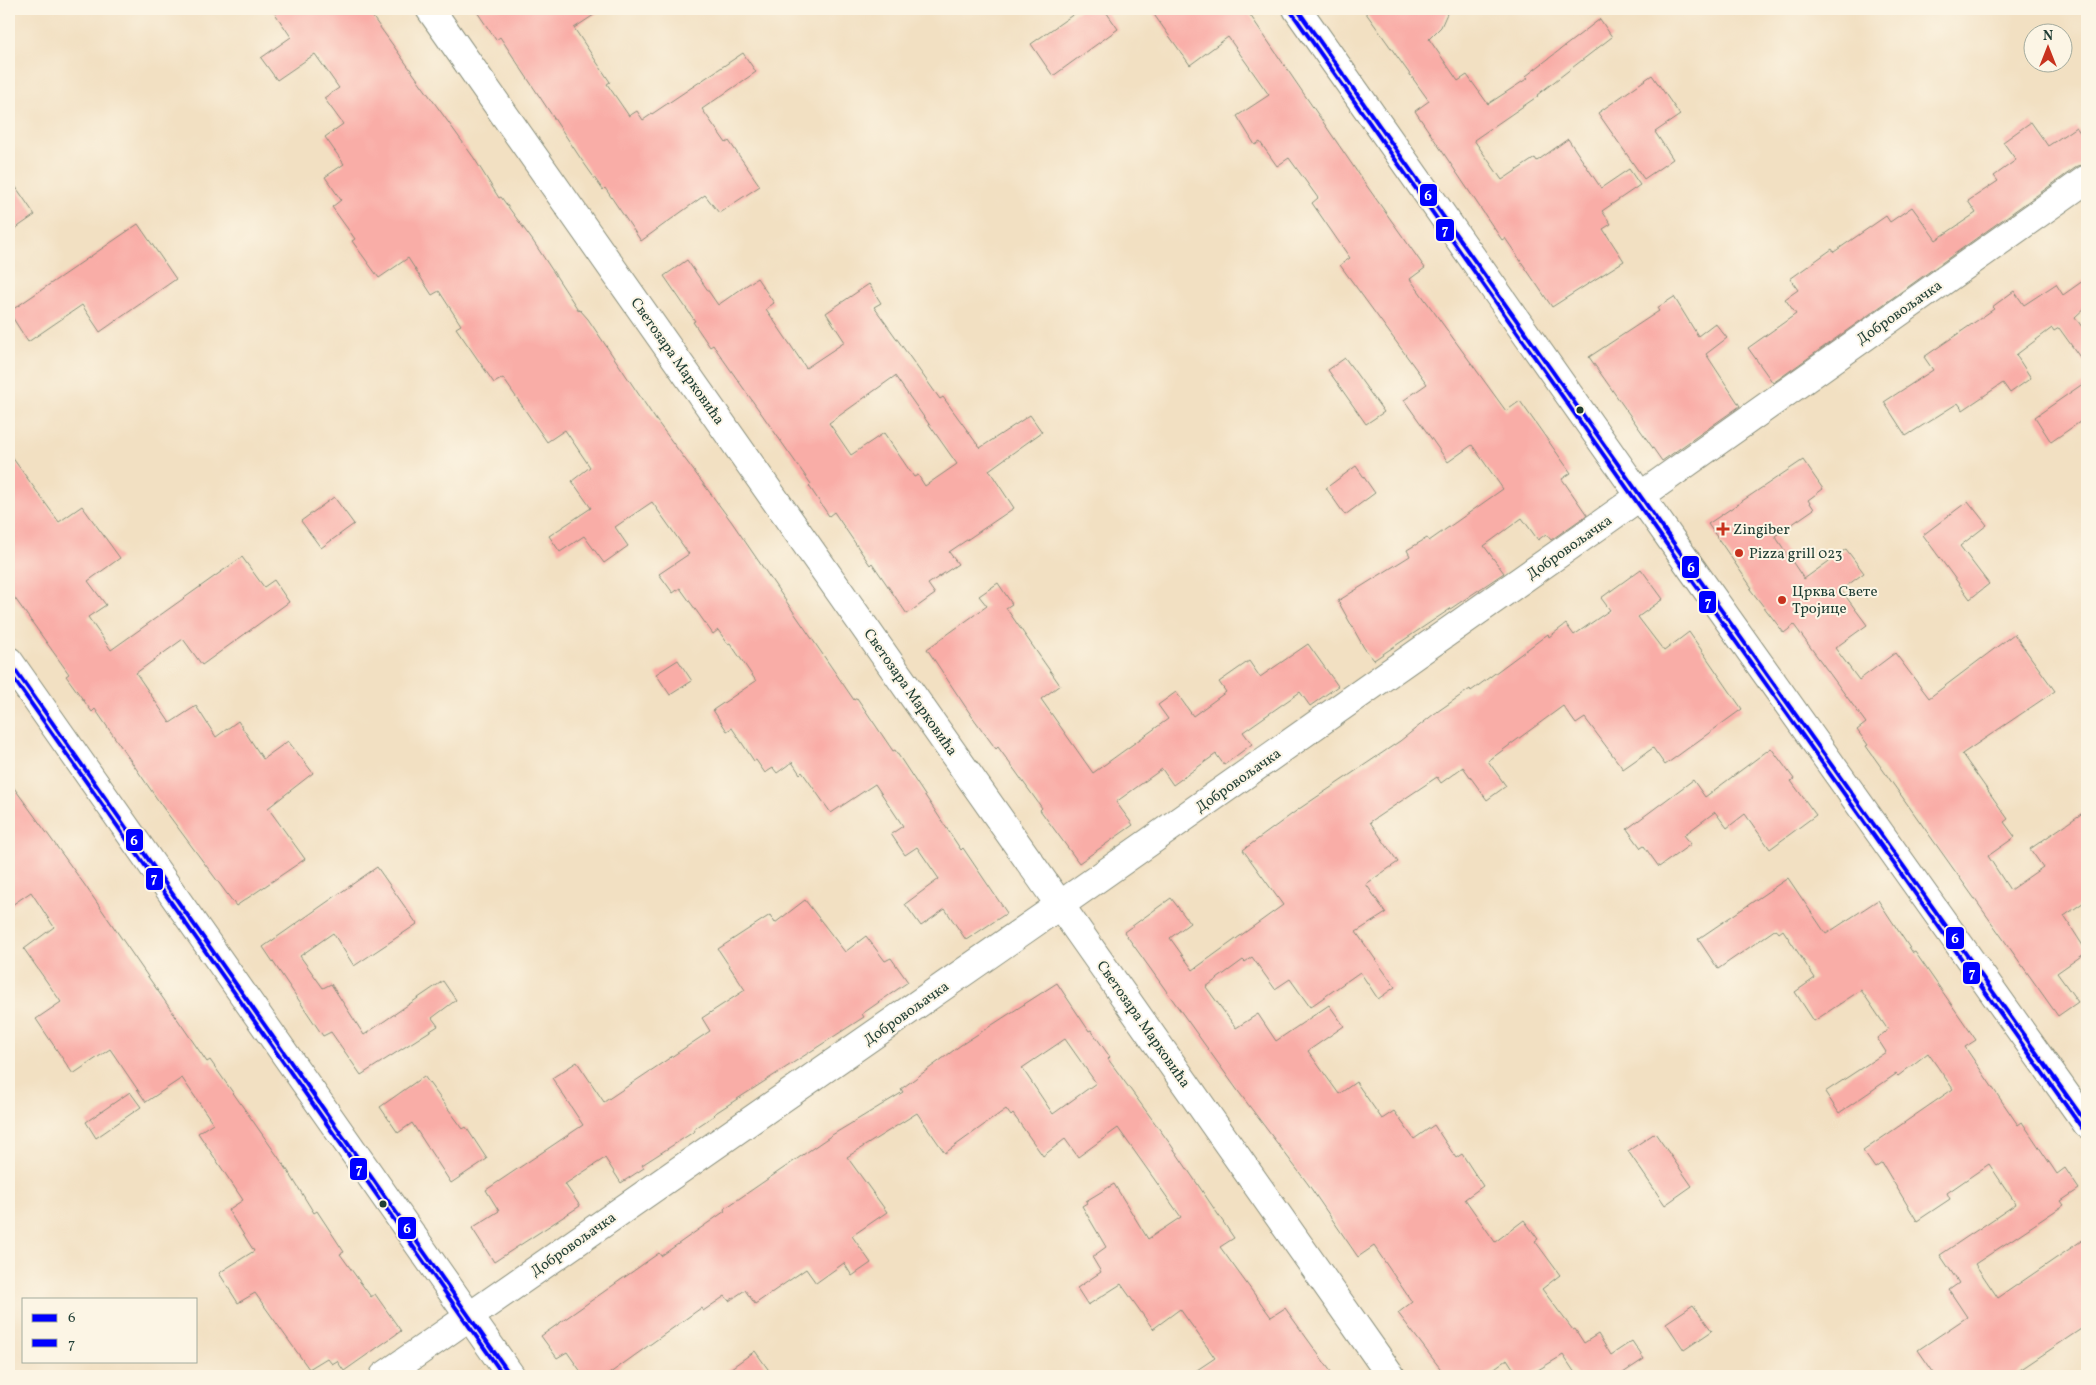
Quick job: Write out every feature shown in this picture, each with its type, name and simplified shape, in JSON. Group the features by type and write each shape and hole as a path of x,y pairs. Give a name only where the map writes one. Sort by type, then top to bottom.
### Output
{"street":[{"name":"Светозара Марковића","path":"430,9 1391,1376"},
{"path":"1297,9 1640,496 2087,1124"},
{"name":"Добровољачка","path":"384,1376 1060,905 2087,179"},
{"path":"9,661 511,1376"}],"building":[{"path":"272,9 367,9 474,158 499,198 501,197 533,241 579,311 588,319 656,420 731,521 854,700 857,698 893,751 895,750 961,850 963,848 1007,913 966,940 945,909 921,926 905,904 939,879 917,847 905,855 891,834 903,826 875,784 831,813 802,772 800,774 792,762 777,773 773,768 765,773 756,760 754,761 732,728 727,731 713,710 756,681 730,643 728,644 718,630 713,634 680,588 673,593 659,574 689,554 652,502 615,527 628,546 604,563 584,536 560,552 549,536 591,508 572,481 590,467 565,430 547,442 503,378 494,383 456,328 461,325 439,291 432,295 408,258 379,278 352,241 355,239 332,207 341,200 325,177 344,164 325,137 343,124 324,98 339,88 315,54 277,80 261,58 291,37"},
{"path":"475,9 603,9 574,28 610,82 607,84 629,116 637,111 643,120 743,53 756,72 702,109 726,143 729,141 760,186 719,213 705,195 641,241 605,188 603,190 581,159 500,37 496,40"},
{"path":"1081,9 1104,9 1118,29 1053,76 1031,44"},
{"path":"1150,9 1246,9 1425,268 1410,279 1506,411 1520,401 1571,473 1562,479 1587,515 1551,540 1546,534 1538,540 1522,518 1484,546 1504,573 1374,660 1364,648 1338,601 1410,556 1407,550 1427,538 1429,541 1503,489 1472,445 1448,462 1404,400 1427,384 1340,265 1350,258 1312,203 1318,198 1289,158 1277,166 1260,142 1255,145 1237,116 1269,95 1228,37 1190,65"},
{"path":"1363,9 1449,9 1441,27 1429,39 1458,81 1467,75 1488,104 1528,78 1526,76 1600,19 1612,37 1538,96 1474,140 1502,180 1535,158 1537,161 1568,139 1601,188 1629,169 1640,185 1602,211 1611,224 1603,229 1624,261 1552,307 1505,238 1502,240 1415,111 1429,101"},
{"path":"1652,75 1680,115 1655,132 1673,159 1644,179 1598,113"},
{"path":"2031,122 2048,146 2076,127 2087,142 2087,164 2078,166 1773,383 1748,348 1796,314 1785,299 1798,290 1790,279 1832,249 1834,252 1886,216 1890,222 1912,207 1936,240 1976,213 1968,201 1998,181 1994,176 2016,160 2003,142"},
{"path":"9,177 35,215 9,233"},
{"path":"138,224 176,279 100,332 82,305 28,342 9,312"},
{"path":"687,260 718,305 757,278 774,303 766,309 806,368 845,342 826,313 869,284 881,303 874,307 940,399 943,397 980,448 1030,415 1042,432 989,470 1014,508 949,552 958,564 928,584 935,594 907,614 872,563 870,565 834,512 829,516 809,486 811,484 713,345 710,347 693,322 695,321 664,276","holes":["895,376 957,464 925,486 918,475 914,477 884,433 851,455 829,423"]},
{"path":"2087,278 2087,306 2075,317 2087,334 2087,367 2059,328 2054,331 2052,328 2016,355 2031,378 2010,393 2003,383 1963,410 1958,403 1906,436 1884,402 1933,370 1924,357 1994,309 1992,307 2014,291 2024,305 2056,284 2063,295"},
{"path":"1674,297 1698,336 1715,323 1727,338 1706,354 1740,406 1662,461 1589,357 1659,311 1657,308"},
{"path":"1345,358 1384,412 1366,424 1328,370"},
{"path":"2087,381 2087,417 2051,442 2035,417"},
{"path":"9,453 59,522 82,506 120,558 88,581 106,605 88,617 111,650 242,557 264,587 274,580 289,602 202,665 183,639 136,673 170,723 196,706 216,737 238,721 263,759 288,741 313,773 268,808 305,859 236,906 164,809 95,709 92,712 66,676 69,674 9,590"},
{"path":"1803,460 1823,489 1808,500 1814,509 1775,536 1804,579 1846,549 1864,573 1841,590 1867,625 1835,648 1859,680 1895,653 1929,698 2014,634 2055,691 1962,754 2008,819 2004,822 2015,837 1988,856 2010,890 2043,867 2030,849 2087,810 2087,900 2064,916 2087,952 2057,973 2078,1002 2058,1016 1866,746 1868,745 1857,730 1866,723 1794,625 1784,633 1750,589 1752,588 1708,524"},
{"path":"1356,466 1375,493 1345,515 1326,488"},
{"path":"334,497 354,524 321,548 301,521"},
{"path":"1968,501 1987,525 1960,546 1989,584 1970,599 1923,535"},
{"path":"1641,569 1663,599 1638,617 1664,651 1689,632 1742,709 1665,765 1653,748 1623,769 1585,718 1576,724 1563,706 1488,761 1506,786 1487,800 1463,767 1441,783 1437,777 1370,822 1398,862 1366,884 1386,913 1356,932 1395,987 1378,999 1360,972 1310,1007 1290,979 1275,989 1252,957 1245,962 1243,960 1206,987 1236,1028 1258,1014 1276,1041 1329,1005 1344,1026 1308,1051 1339,1094 1356,1082 1382,1119 1394,1111 1414,1139 1434,1125 1456,1158 1462,1154 1483,1186 1465,1199 1495,1242 1524,1220 1538,1239 1535,1241 1560,1275 1542,1289 1584,1343 1598,1334 1611,1355 1632,1341 1644,1359 1623,1373 1626,1376 1577,1376 1563,1355 1528,1376 1518,1376 1507,1359 1484,1376 1446,1376 1398,1313 1412,1302 1374,1246 1358,1257 1308,1184 1238,1091 1124,932 1171,898 1190,923 1170,938 1193,970 1283,905 1243,850 1299,809 1400,741 1434,714 1470,689 1471,691 1548,634 1549,637 1566,624 1574,635 1610,610 1601,598"},
{"path":"998,583 1012,604 1006,608 1060,685 1041,699 1093,773 1168,719 1158,705 1176,692 1193,716 1226,692 1219,682 1249,661 1260,677 1308,644 1338,686 1310,706 1300,692 1243,732 1252,744 1224,765 1216,754 1173,785 1162,769 1116,802 1133,825 1079,863 1040,810 1042,808 998,747 996,749 971,715 927,649 987,606 979,596"},
{"path":"678,660 692,681 670,695 656,674"},
{"path":"1771,748 1794,779 1791,781 1816,815 1770,849 1745,814 1727,828 1715,812 1684,835 1691,844 1659,867 1644,846 1641,848 1627,829 1693,780 1705,797"},
{"path":"9,781 84,884 207,1062 210,1060 288,1171 314,1213 317,1211 344,1252 340,1254 371,1297 375,1294 401,1331 344,1371 337,1361 332,1364 327,1358 309,1369 255,1293 238,1303 219,1273 254,1251 228,1210 243,1200 198,1133 213,1123 182,1078 146,1102 110,1049 73,1074 36,1019 61,1002 24,949 54,927 31,892 9,907"},
{"path":"377,867 417,924 354,966 333,933 300,956 323,988 331,984 364,1035 443,981 456,1000 432,1018 438,1026 361,1075 331,1032 323,1036 263,947"},
{"path":"1788,878 1826,934 1878,900 1913,953 1915,952 1976,1040 1965,1047 2018,1125 2022,1122 2057,1174 2065,1168 2079,1189 2061,1201 2064,1205 1975,1264 1998,1298 2087,1237 2087,1325 2011,1376 1936,1376 1918,1350 1967,1317 1949,1290 1959,1283 1940,1255 2016,1204 1989,1164 1947,1193 1950,1199 1917,1221 1882,1163 1875,1168 1863,1151 1953,1089 1928,1053 1898,1076 1896,1074 1839,1113 1825,1092 1886,1052 1877,1038 1888,1030 1861,990 1814,1021 1795,992 1815,978 1783,930 1779,933 1776,929 1718,969 1698,939"},
{"path":"805,900 845,952 866,936 885,961 891,958 908,982 862,1014 864,1017 714,1114 694,1129 695,1131 642,1165 644,1168 621,1183 605,1158 565,1184 580,1206 494,1262 472,1228 499,1211 486,1190 583,1125 552,1078 577,1062 604,1102 710,1031 702,1018 745,990 718,949 770,915 775,923"},
{"path":"1057,983 1234,1238 1220,1247 1271,1317 1285,1308 1334,1376 1188,1376 1215,1358 1180,1309 1153,1329 1121,1284 1088,1305 1077,1288 1101,1272 1092,1257 1106,1247 1082,1206 1087,1203 1086,1201 1114,1184 1148,1239 1181,1217 1118,1128 1078,1157 1065,1139 1043,1156 1013,1114 1011,1116 1006,1109 945,1153 917,1113 847,1157 887,1212 852,1236 871,1263 852,1276 844,1263 816,1283 806,1269 755,1304 745,1290 729,1301 725,1296 703,1311 701,1308 606,1376 584,1376 567,1352 557,1358 541,1336 659,1253 661,1256 725,1211 724,1209 832,1135 903,1092 901,1089 961,1045","holes":["1065,1039 1096,1083 1053,1114 1022,1068"]},
{"path":"424,1076 463,1129 466,1127 487,1159 451,1183 412,1123 398,1133 380,1107"},
{"path":"130,1092 141,1107 96,1138 86,1122"},
{"path":"1655,1133 1692,1186 1665,1205 1628,1151"},
{"path":"1693,1305 1712,1331 1684,1350 1666,1323"},
{"path":"755,1351 773,1376 720,1376"}],"transit line":[{"name":"6","path":"1297,9 1677,548 2087,1124"},
{"name":"7","path":"1292,13 1672,552 2082,1128"},
{"name":"6","path":"9,661 511,1376"},
{"name":"7","path":"9,672 504,1376"}],"place":[{"name":"Zingiber","path":"1723,529"},
{"name":"Pizza grill 023","path":"1739,553"},
{"name":"Црква Свете Тројице","path":"1782,600"}]}
